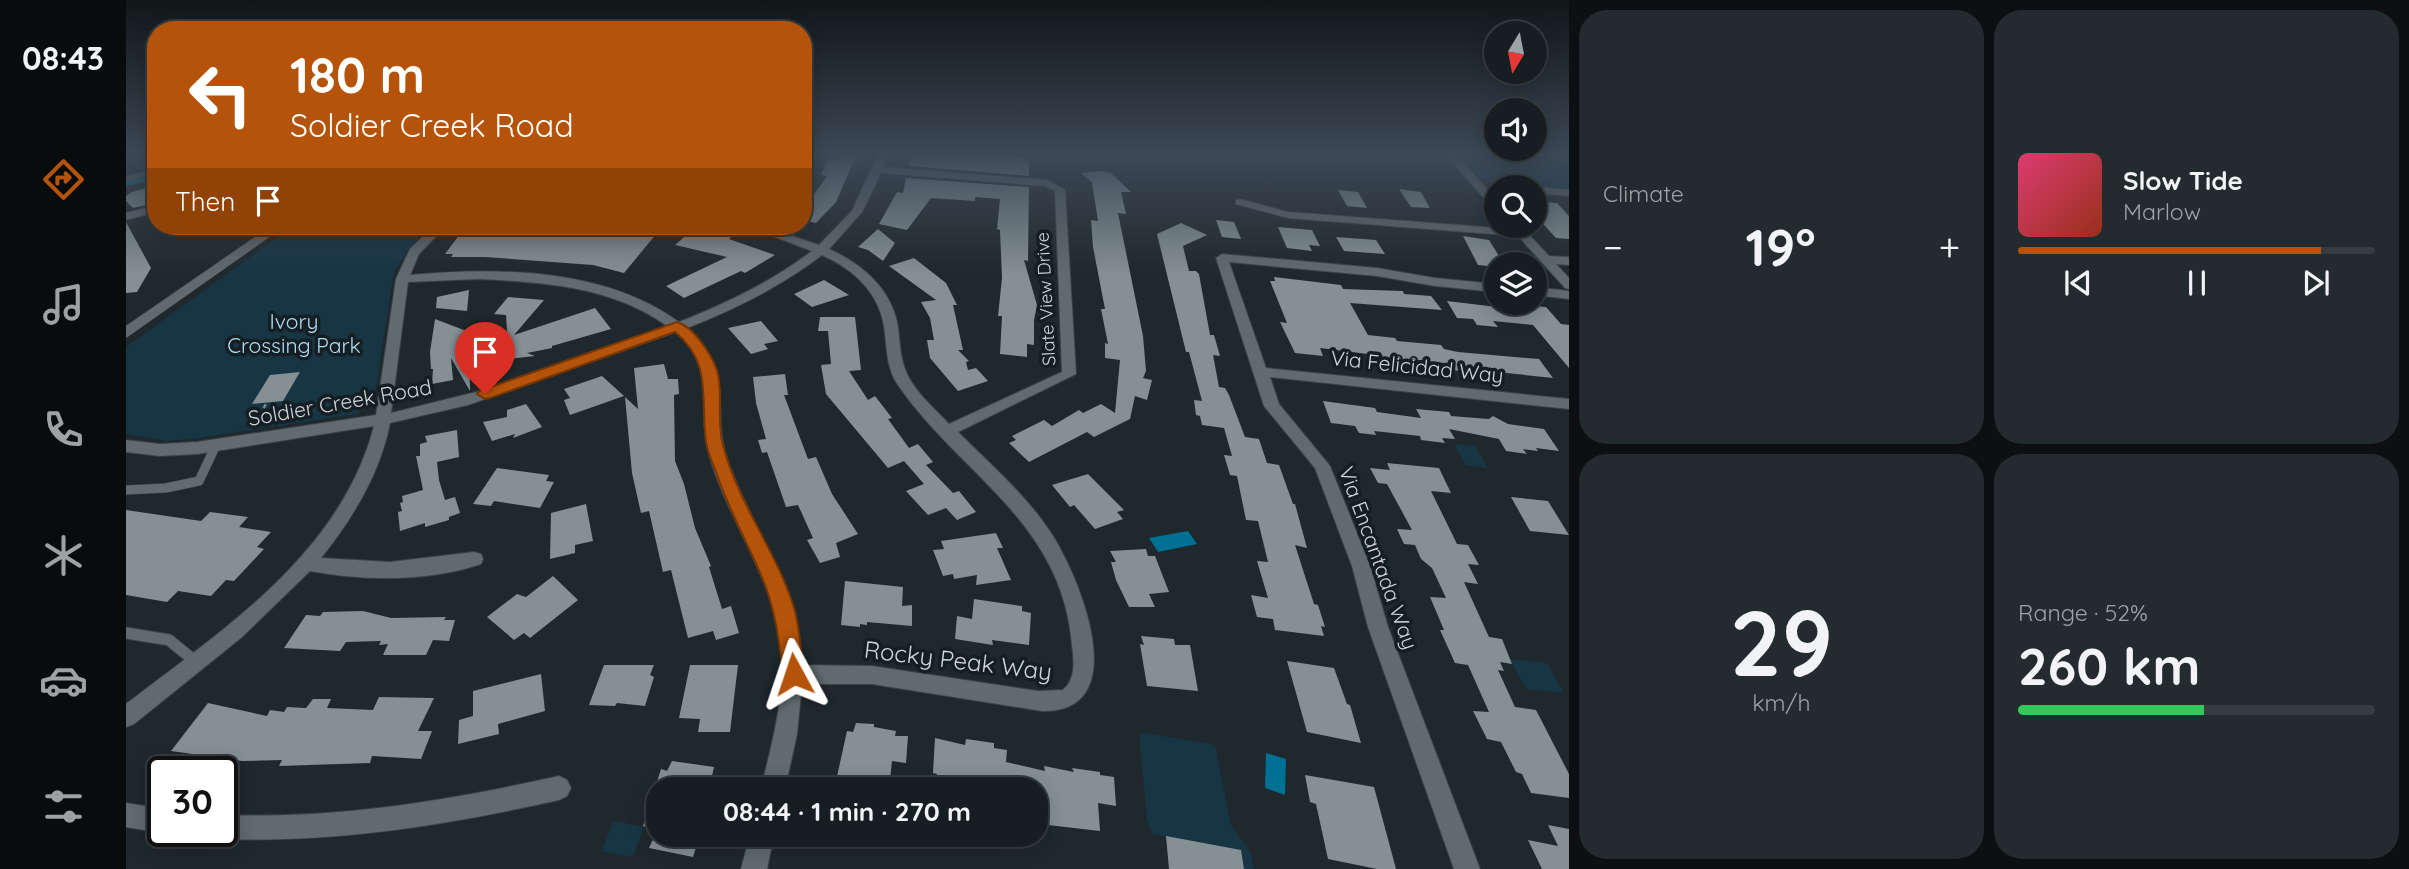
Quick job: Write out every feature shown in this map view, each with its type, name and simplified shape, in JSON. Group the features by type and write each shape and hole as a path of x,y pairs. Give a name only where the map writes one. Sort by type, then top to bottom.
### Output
{"street":[{"name":"Soldier Creek Road","path":"126,446 178,450 216,445 382,418 465,401 677,326 752,293 818,250 857,212 868,195"},
{"name":"Slate View Drive","path":"948,430 1069,374 1060,195"},
{"path":"1240,202 1288,215 1484,227"},
{"path":"126,217 147,211"},
{"path":"126,333 266,235"},
{"path":"126,717 197,663 256,612 305,563 325,539 357,491 376,449 402,278 414,252 431,235"},
{"path":"776,235 818,250 857,271 878,293 890,318 892,353 898,372 918,399 948,430"},
{"path":"1526,238 1539,252"},
{"name":"Via Encantada Way","path":"1467,869 1378,627 1361,566 1322,467 1313,453 1275,412 1222,258 1383,272 1443,283 1484,287"},
{"path":"1547,259 1569,261"},
{"path":"1547,261 1569,285"},
{"path":"402,278 470,274 588,287 633,300 677,326 700,351 710,372 714,443 737,507 785,611 794,674 789,725 777,777"},
{"path":"1547,292 1569,295"},
{"name":"Via Felicidad Way","path":"1261,372 1569,404"},
{"name":"Rocky Peak Way","path":"794,674 872,675 1038,701 1057,701 1073,695 1083,677 1081,638 1064,575 1044,538 1025,512 948,430"},
{"path":"305,563 375,572 474,559"},
{"path":"238,827 311,828 372,823 434,815 559,788"},
{"path":"126,815 147,818"},
{"path":"754,869 759,847"}],"lane":[{"path":"126,490 166,488 199,481 216,445"},
{"path":"126,633 169,640 197,663"}],"path":[{"path":"253,426 267,402"}],"green space":[{"name":"Ivory Crossing Park","path":"281,235 422,235 411,245 394,271 374,401 357,414 192,439 166,441 126,434 126,347"},
{"path":"1454,444 1475,446 1488,468 1466,465"},
{"path":"1510,659 1547,663 1564,693 1526,689"},
{"path":"1145,733 1215,745 1231,825 1250,851 1254,869 1244,869 1241,850 1152,834 1147,820 1139,735"},
{"path":"613,821 644,827 633,857 602,851"}],"water":[{"path":"1188,531 1197,544 1158,552 1149,538"},
{"path":"1266,753 1286,759 1285,795 1265,788"}],"building":[{"path":"147,195 147,205 133,208 126,201 126,196"},
{"path":"814,195 839,195 836,202 816,223 812,222"},
{"path":"896,195 1029,195 1028,261 1024,260 1037,305 1034,345 1027,344 1027,357 1000,354 1002,316 998,316 1002,278 1000,230 997,229 1000,199 975,197 975,201 931,198 907,230 879,224"},
{"path":"1094,195 1122,195 1126,214 1118,213 1143,336 1146,371 1143,378 1152,380 1147,400 1135,396 1130,419 1094,437 1087,432 1029,462 1009,443 1016,440 1012,436 1044,420 1052,426 1079,410 1083,413 1101,404 1115,413 1120,360 1105,358 1105,343 1108,344 1101,309 1105,309 1093,247 1091,220 1098,221"},
{"path":"1341,195 1359,195 1367,208 1347,206"},
{"path":"1403,195 1422,195 1430,208 1411,207"},
{"path":"1547,202 1557,203 1569,216 1569,239 1556,238 1547,228"},
{"path":"1216,220 1234,222 1241,239 1222,237"},
{"path":"126,222 151,268 137,292 126,293"},
{"path":"1181,223 1207,235 1183,246 1189,271 1199,274 1210,335 1214,335 1220,356 1213,355 1219,387 1225,388 1229,395 1245,437 1259,439 1267,463 1279,465 1295,504 1307,548 1295,545 1314,604 1318,605 1325,627 1321,626 1324,636 1275,630 1273,619 1257,617 1251,595 1268,598 1257,561 1268,562 1258,521 1246,520 1237,476 1230,475 1224,455 1232,456 1224,428 1202,425 1200,416 1196,415 1194,400 1202,401 1189,352 1186,352 1157,234"},
{"path":"1278,227 1312,230 1320,246 1309,245 1312,251 1287,248"},
{"path":"878,229 895,243 883,261 868,250 858,247"},
{"path":"459,235 655,235 624,273 593,265 451,257 453,254 445,254"},
{"path":"686,235 720,235 775,255 745,273 741,271 684,298 666,286 727,257 675,245"},
{"path":"1463,236 1489,240 1496,252 1484,252 1484,266 1478,265"},
{"path":"1336,237 1376,240 1385,254 1344,251"},
{"path":"914,258 946,283 957,305 953,305 963,350 958,350 969,361 966,362 968,370 976,368 988,381 958,391 930,358 927,340 934,340 930,318 921,302 936,300 889,266"},
{"path":"1274,277 1341,285 1343,289 1403,291 1404,294 1431,296 1442,310 1350,303 1368,335 1441,345 1444,349 1458,352 1539,359 1553,378 1478,370 1480,372 1449,370 1444,363 1407,359 1410,364 1379,361 1376,355 1320,348 1323,356 1295,353 1280,322 1287,323 1270,281 1275,281"},
{"path":"824,280 849,295 812,307 794,294"},
{"path":"469,290 467,311 436,308 437,297"},
{"path":"508,297 544,300 514,335 595,308 611,329 527,353 535,356 500,360 501,344 508,346 506,315 494,314"},
{"path":"1447,301 1484,305 1484,315 1547,315 1547,308 1561,324 1569,325 1569,368 1533,325 1493,321 1498,327 1477,325 1473,319 1457,318"},
{"path":"820,317 855,317 861,370 849,371 868,400 875,396 892,418 888,419 909,448 918,444 933,462 926,465 953,493 959,491 976,512 957,520 946,508 928,515 906,491 924,484 904,461 888,468 826,394 821,365 831,364 828,331 818,331"},
{"path":"435,319 469,332 470,391 451,358 453,380 432,384 430,352"},
{"path":"761,321 778,341 764,344 768,349 751,354 728,328"},
{"path":"664,364 668,379 678,379 679,394 674,395 675,461 695,528 711,566 709,567 722,609 731,606 739,633 716,640 713,631 688,638 671,570 663,572 649,511 641,513 632,473 625,397 638,409 634,368"},
{"path":"300,372 283,401 252,404 270,375"},
{"path":"785,374 788,395 784,395 808,459 816,457 832,494 858,534 836,543 840,557 820,563 807,540 813,538 798,505 786,507 767,452 762,453 758,440 766,439 756,403 753,377"},
{"path":"602,376 624,396 570,415 564,400 570,398 564,389"},
{"path":"1323,401 1421,418 1416,409 1449,412 1451,416 1489,419 1493,416 1508,424 1544,429 1559,451 1523,449 1527,454 1506,451 1499,439 1449,429 1455,439 1442,438 1445,443 1421,440 1420,436 1374,431 1376,435 1359,433 1355,426 1331,423"},
{"path":"526,404 542,427 513,438 515,434 492,441 483,422 507,417 507,410"},
{"path":"457,430 459,457 437,462 445,500 455,497 460,513 449,517 449,520 425,527 425,523 400,531 398,512 402,511 402,496 423,490 416,456 420,456 420,444 427,442 425,436"},
{"path":"1387,463 1439,468 1451,493 1431,491 1457,544 1468,545 1479,565 1468,564 1478,584 1464,582 1489,637 1502,639 1512,664 1500,662 1504,671 1498,670 1515,707 1536,710 1569,774 1569,798 1531,793 1522,774 1516,772 1501,742 1487,739 1473,711 1489,712 1468,665 1455,663 1440,630 1444,630 1430,597 1446,598 1432,568 1421,559 1415,545 1404,544 1397,529 1412,530 1387,484 1378,483 1370,468 1390,470"},
{"path":"497,468 549,475 546,481 554,482 540,508 494,501 491,506 473,504"},
{"path":"1088,474 1124,510 1117,512 1123,519 1095,529 1074,505 1070,507 1052,485"},
{"path":"1511,497 1548,501 1569,535 1530,531"},
{"path":"586,504 593,541 575,545 575,553 550,559 551,513"},
{"path":"126,510 201,521 210,512 248,517 239,527 271,532 257,547 264,549 234,581 226,580 211,596 178,591 167,602 126,595"},
{"path":"996,533 1003,548 997,548 1011,580 976,585 977,575 954,579 953,574 943,576 933,550 944,549 941,541"},
{"path":"1146,549 1148,556 1155,556 1169,592 1149,594 1155,607 1129,607 1116,580 1111,562 1116,562 1110,551"},
{"path":"553,576 578,600 530,638 524,633 514,640 487,617 517,594 526,597"},
{"path":"845,581 903,587 902,606 912,605 912,626 867,622 867,625 860,624 860,627 841,625"},
{"path":"974,599 1022,606 1022,611 1031,613 1029,645 992,640 993,645 955,639 957,616 972,619"},
{"path":"363,611 391,618 446,617 444,620 455,620 449,641 433,640 426,655 383,655 388,644 379,645 381,641 346,642 340,651 284,648 306,615"},
{"path":"1141,636 1174,639 1175,645 1190,645 1198,691 1147,686"},
{"path":"1287,661 1334,668 1347,704 1350,705 1361,743 1307,732"},
{"path":"604,665 654,665 650,675 654,677 645,706 617,703 615,706 589,705"},
{"path":"690,665 738,665 730,732 698,732 700,719 679,718"},
{"path":"541,674 545,711 498,724 499,734 458,744 459,720 473,716 473,691"},
{"path":"379,697 434,698 418,731 432,731 421,759 372,756 370,763 279,766 282,760 242,761 238,760 238,756 206,756 171,751 208,703 267,716 270,710 284,712 287,707 306,708 313,699 331,699 327,708 373,710"},
{"path":"856,723 874,724 874,727 896,731 895,736 908,736 906,763 892,761 890,777 837,777 847,731 853,732"},
{"path":"935,738 965,745 966,739 994,743 994,748 1007,750 1006,762 1045,771 1044,766 1074,772 1072,768 1114,777 1116,806 1098,803 1100,831 1048,825 1048,777 937,777 937,774 933,773"},
{"path":"672,761 714,767 712,777 658,777 661,769 667,771"},
{"path":"1305,775 1374,787 1396,869 1377,869 1328,859 1316,804 1310,802"},
{"path":"1548,825 1569,829 1569,869 1542,869 1528,840 1558,846"},
{"path":"1166,836 1241,850 1244,869 1169,869"},
{"path":"649,847 696,847 693,857"}],"route":[{"path":"485,394 677,326 685,333 700,351 710,372 714,443 747,531 771,576 785,611 790,631 794,674"}]}
